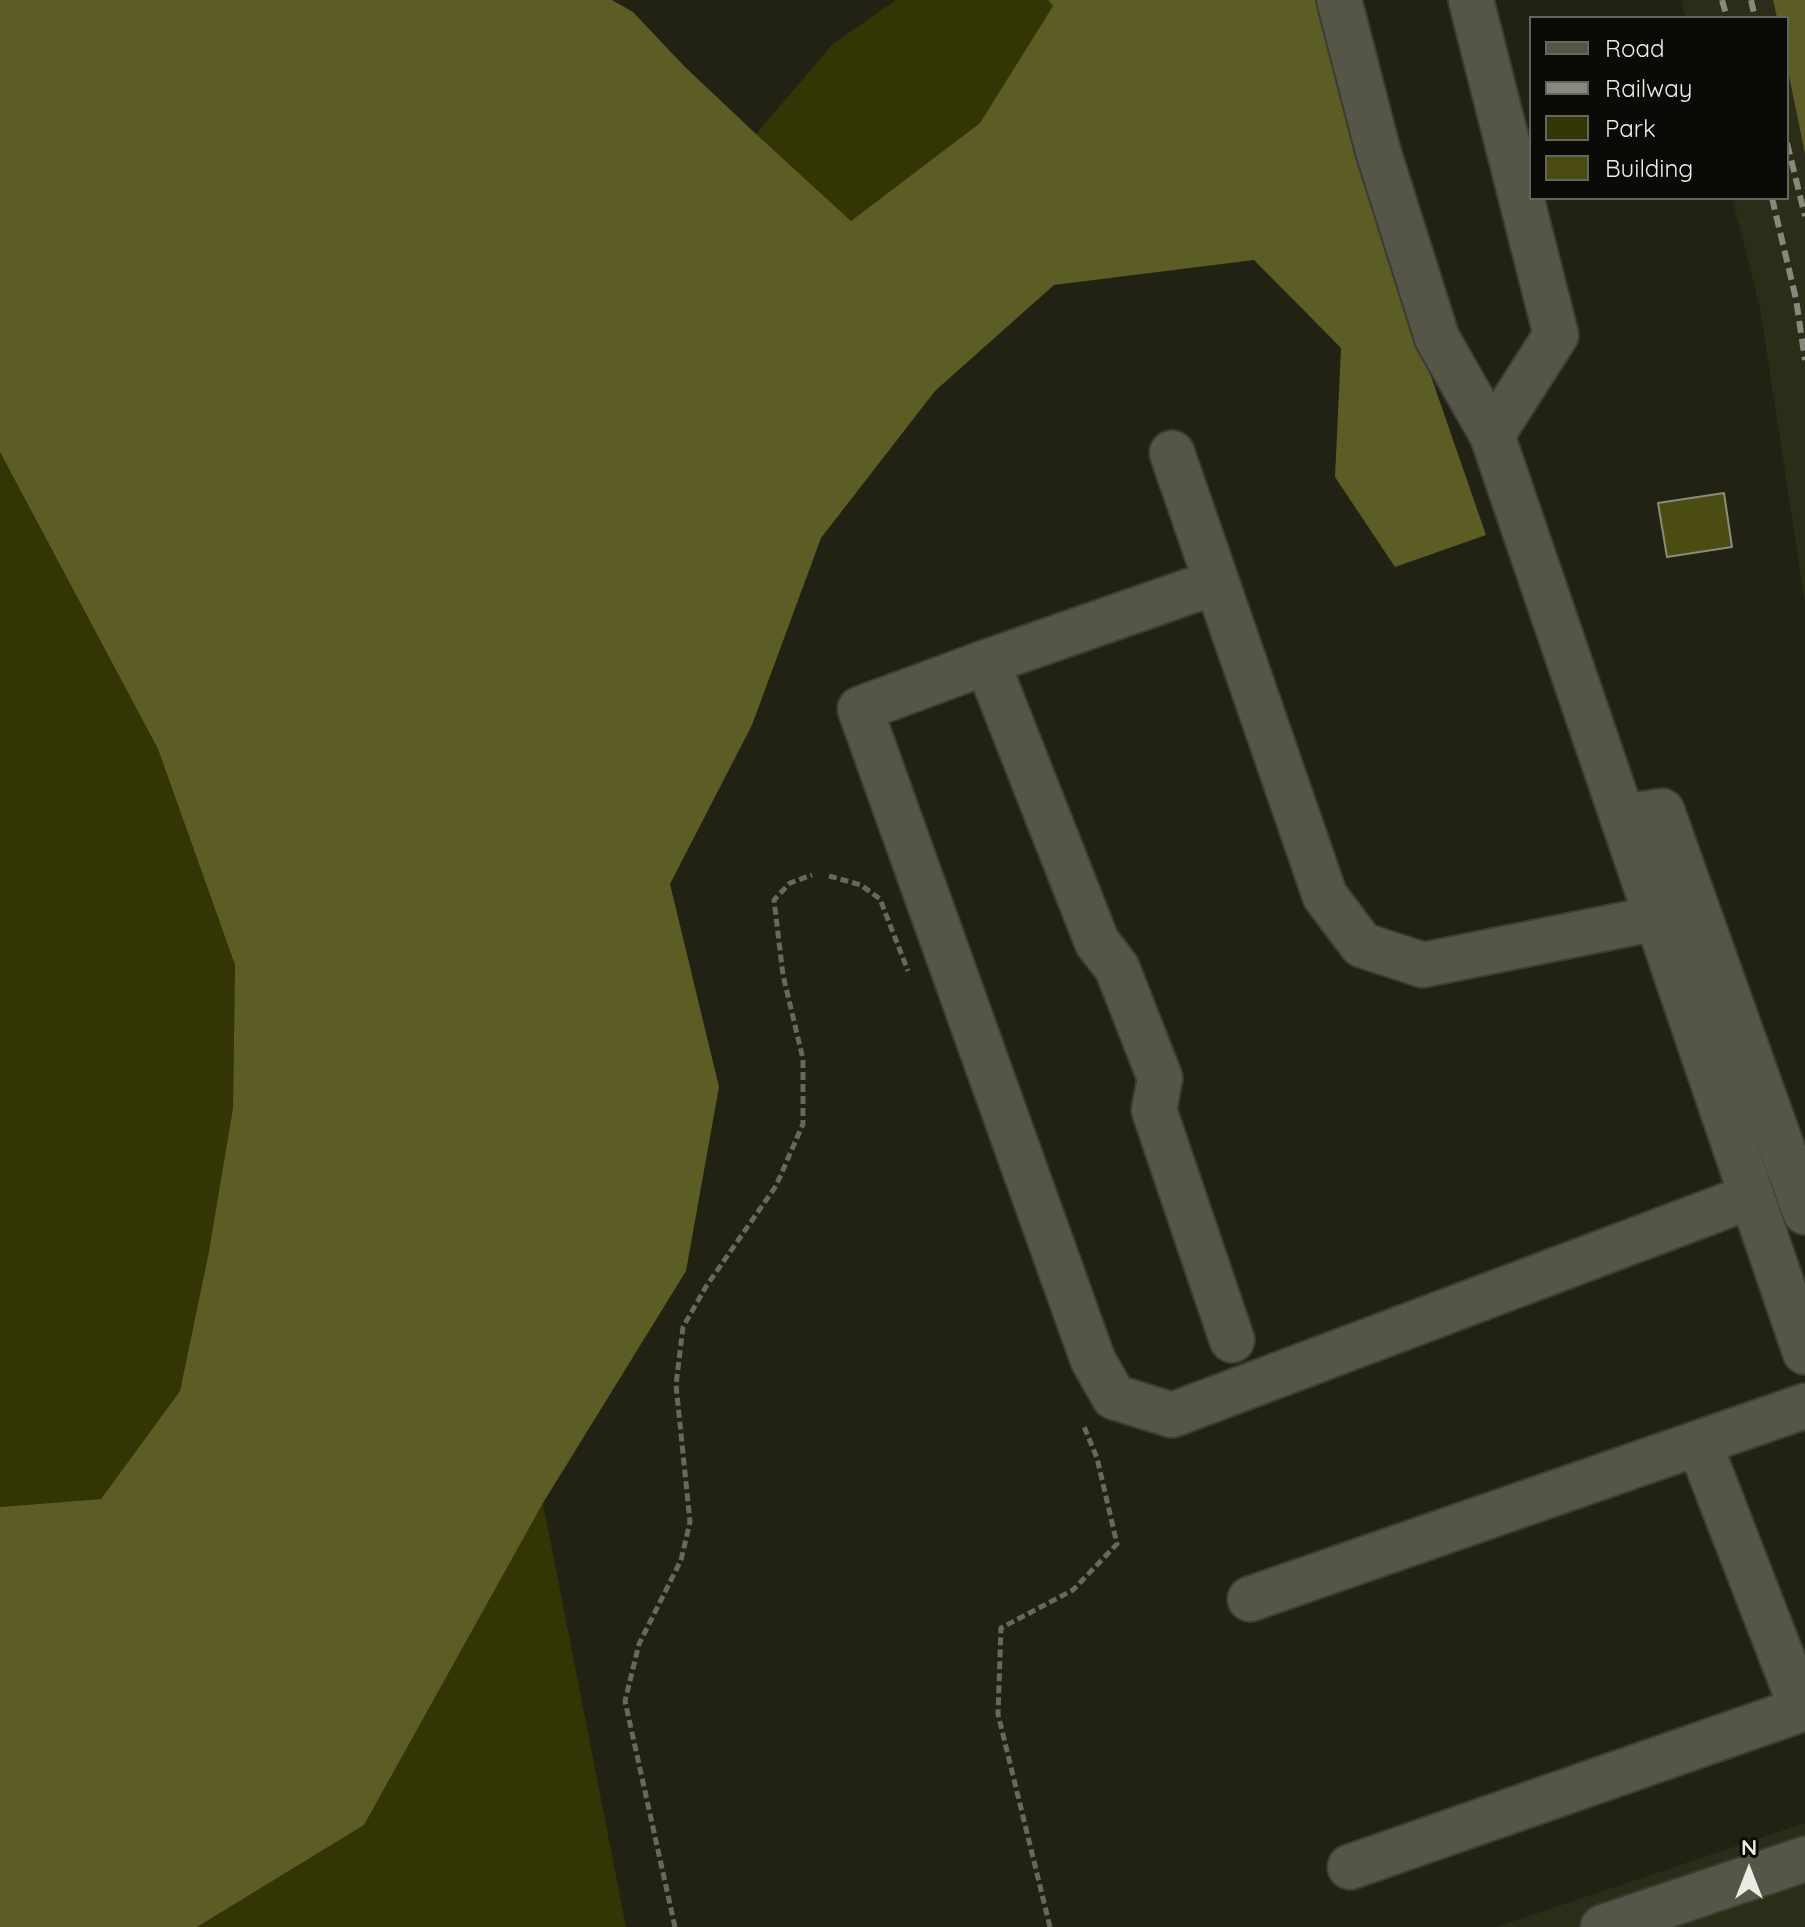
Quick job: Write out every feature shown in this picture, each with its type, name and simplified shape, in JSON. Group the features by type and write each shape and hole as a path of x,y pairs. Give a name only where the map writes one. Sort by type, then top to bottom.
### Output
{"lane":[{"path":"1339,0 1378,151 1437,338 1492,435 1805,1352"},
{"path":"1471,0 1556,335 1492,435"},
{"path":"1172,453 1325,896 1362,945 1423,965 1657,918"},
{"path":"1216,582 860,709 1093,1360 1114,1397 1172,1415 1752,1196"},
{"path":"987,662 1097,942 1117,968 1160,1078 1154,1110 1232,1340"},
{"path":"1623,817 1662,811 1805,1212"},
{"path":"1769,1246 1805,1222"},
{"path":"1250,1599 1805,1406"},
{"path":"1350,1867 1804,1709 1699,1443"},
{"path":"1603,1927 1805,1859"}],"path":[{"path":"675,1927 625,1701 639,1644 681,1560 690,1522 676,1385 683,1327 707,1285 776,1186 803,1124 803,1059 783,975 774,900 790,883 812,875"},
{"path":"829,876 861,885 880,899 908,973"},
{"path":"1050,1927 998,1714 1001,1628 1073,1590 1117,1544 1097,1458 1079,1414"}],"shaded area":[{"path":"0,0 612,0 633,12 685,67 851,221 980,123 1053,6 1048,0 1322,0 1381,232 1486,535 1395,567 1335,477 1341,348 1254,260 1054,285 935,391 821,538 752,725 670,884 719,1087 686,1271 543,1503 364,1825 197,1927 0,1927 0,1507 101,1499 180,1391 209,1251 233,1108 235,965 158,749 0,452"},
{"path":"1681,0 1773,0 1777,16 1685,16"},
{"path":"1773,0 1805,0 1805,154 1789,76 1789,16 1777,16"},
{"path":"1789,76 1805,154 1805,603 1760,308 1733,200 1789,200"},
{"path":"1805,1823 1805,1927 1496,1927"}],"green space":[{"path":"896,0 1048,0 1053,6 980,123 851,221 756,134 833,44"},
{"path":"0,452 158,749 235,965 233,1108 209,1251 180,1391 101,1499 0,1507"},
{"path":"543,1503 626,1927 197,1927 364,1825"}],"building":[{"path":"1724,493 1732,547 1667,557 1658,503"}],"railway":[{"path":"1722,0 1726,16"},
{"path":"1751,0 1755,16"},
{"path":"1789,151 1805,216"},
{"path":"1772,200 1796,299 1805,360"}]}
